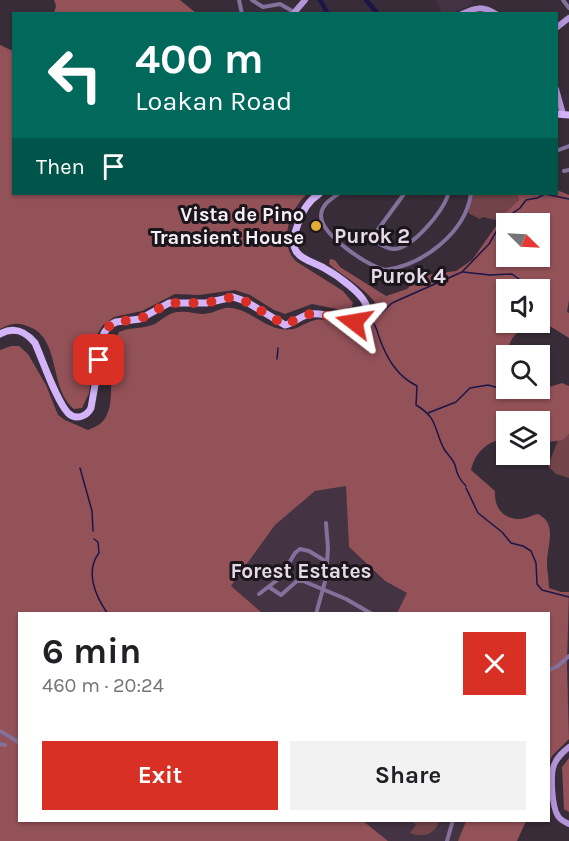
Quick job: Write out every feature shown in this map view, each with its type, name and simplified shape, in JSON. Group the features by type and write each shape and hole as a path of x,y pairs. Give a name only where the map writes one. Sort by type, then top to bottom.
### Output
{"main road":[{"path":"0,334 16,330 30,338 35,344 62,405 69,415 78,418 86,415 91,408 106,329 116,322 140,319 164,305 206,303 232,297 245,301 285,325 315,313 354,322 360,321 364,317 367,306 358,294 324,268 301,257 296,252 294,234 300,217 306,205 318,195"}],"street":[{"path":"252,0 263,7 284,5 293,12"},
{"path":"295,12 306,0"},
{"path":"563,0 569,9"},
{"path":"466,12 477,7 484,7 493,12"},
{"path":"558,95 565,114"},
{"path":"337,195 323,209 321,216 324,225 352,254 385,270 409,263 432,250 449,236 466,211 471,195"},
{"path":"403,195 371,239 389,248 399,248 434,220 446,203 448,195"},
{"path":"317,612 327,562 326,523"},
{"path":"259,594 280,578 295,553 300,549 309,551 327,562"},
{"path":"269,587 281,595 300,580 323,588 368,612"},
{"path":"550,669 569,658"},
{"path":"0,731 18,742"},
{"path":"569,747 555,762 552,781 557,815 569,824"},
{"path":"447,841 452,822"}],"shaded area":[{"path":"54,0 180,0 195,12 54,12 56,6"},
{"path":"436,0 471,0 473,4 454,12 442,12"},
{"path":"0,45 12,51 12,195 306,195 295,209 288,227 287,237 291,255 297,262 343,291 353,303 351,309 346,311 312,304 285,314 250,295 235,290 199,295 175,294 142,311 114,317 103,325 96,336 89,393 82,408 74,409 66,400 50,352 38,332 20,324 0,329"},
{"path":"558,190 569,195 567,312 569,313 569,338 550,326 550,279 496,279 496,333 517,333 509,345 496,345 496,399 550,399 550,387 562,383 569,386 569,434 563,440 550,442 550,411 496,411 496,440 480,452 471,470 495,491 500,511 508,517 520,519 538,514 548,523 550,529 547,563 549,588 569,592 567,665 569,739 550,761 550,612 398,612 407,593 385,581 349,547 346,486 315,491 275,525 231,586 261,612 18,612 18,822 364,822 388,841 0,841 0,350 19,346 28,354 46,385 58,415 88,430 100,424 107,415 111,393 112,355 119,332 155,324 175,312 205,314 225,308 238,309 270,326 283,329 293,329 315,320 351,325 369,323 375,318 379,308 362,289 329,264 330,259 335,260 340,267 386,296 407,289 419,276 456,271 472,260 496,226 496,267 550,267 550,213 506,212 519,200 517,195 558,195"},
{"path":"473,195 517,195 519,200 506,213 496,213 496,220 483,217 480,219 468,213"},
{"path":"569,434 569,478 556,474 548,466 558,440 563,440"},
{"path":"346,486 349,548 384,581 407,593 398,612 260,612 231,586 275,525 315,491"},
{"path":"569,758 569,812 564,809 562,767"},
{"path":"364,822 466,822 458,841 388,841"},
{"path":"413,822 439,822 435,829 428,834 410,833 416,825"},
{"path":"465,822 526,822 517,841 458,841"}],"waterway":[{"path":"320,0 327,12"},
{"path":"366,0 376,12"},
{"path":"373,321 392,303 462,272 489,244 503,220 520,208 526,200 543,195"},
{"path":"550,195 569,199"},
{"path":"463,272 490,275 512,274 519,279"},
{"path":"349,308 356,311"},
{"path":"367,318 375,326 394,366 417,386 416,405 429,415 444,449 466,486"},
{"path":"277,359 278,348"},
{"path":"428,413 456,402 470,388 488,385 496,387"},
{"path":"80,468 92,511 93,531"},
{"path":"466,488 478,513 502,532 511,543 531,551 536,563 537,584 542,590 569,597"},
{"path":"94,539 98,542 99,553 93,568 93,584 107,612"}],"place":[{"name":"Vista de Pino Transient House","path":"316,226"}],"district":[{"name":"Purok 2","path":"372,236"},
{"name":"Purok 4","path":"408,276"},
{"name":"Forest Estates","path":"301,571"}],"route":[{"path":"99,360 104,333 110,325 140,319 169,303 206,303 232,297 245,301 285,325 315,313 354,322"}]}
